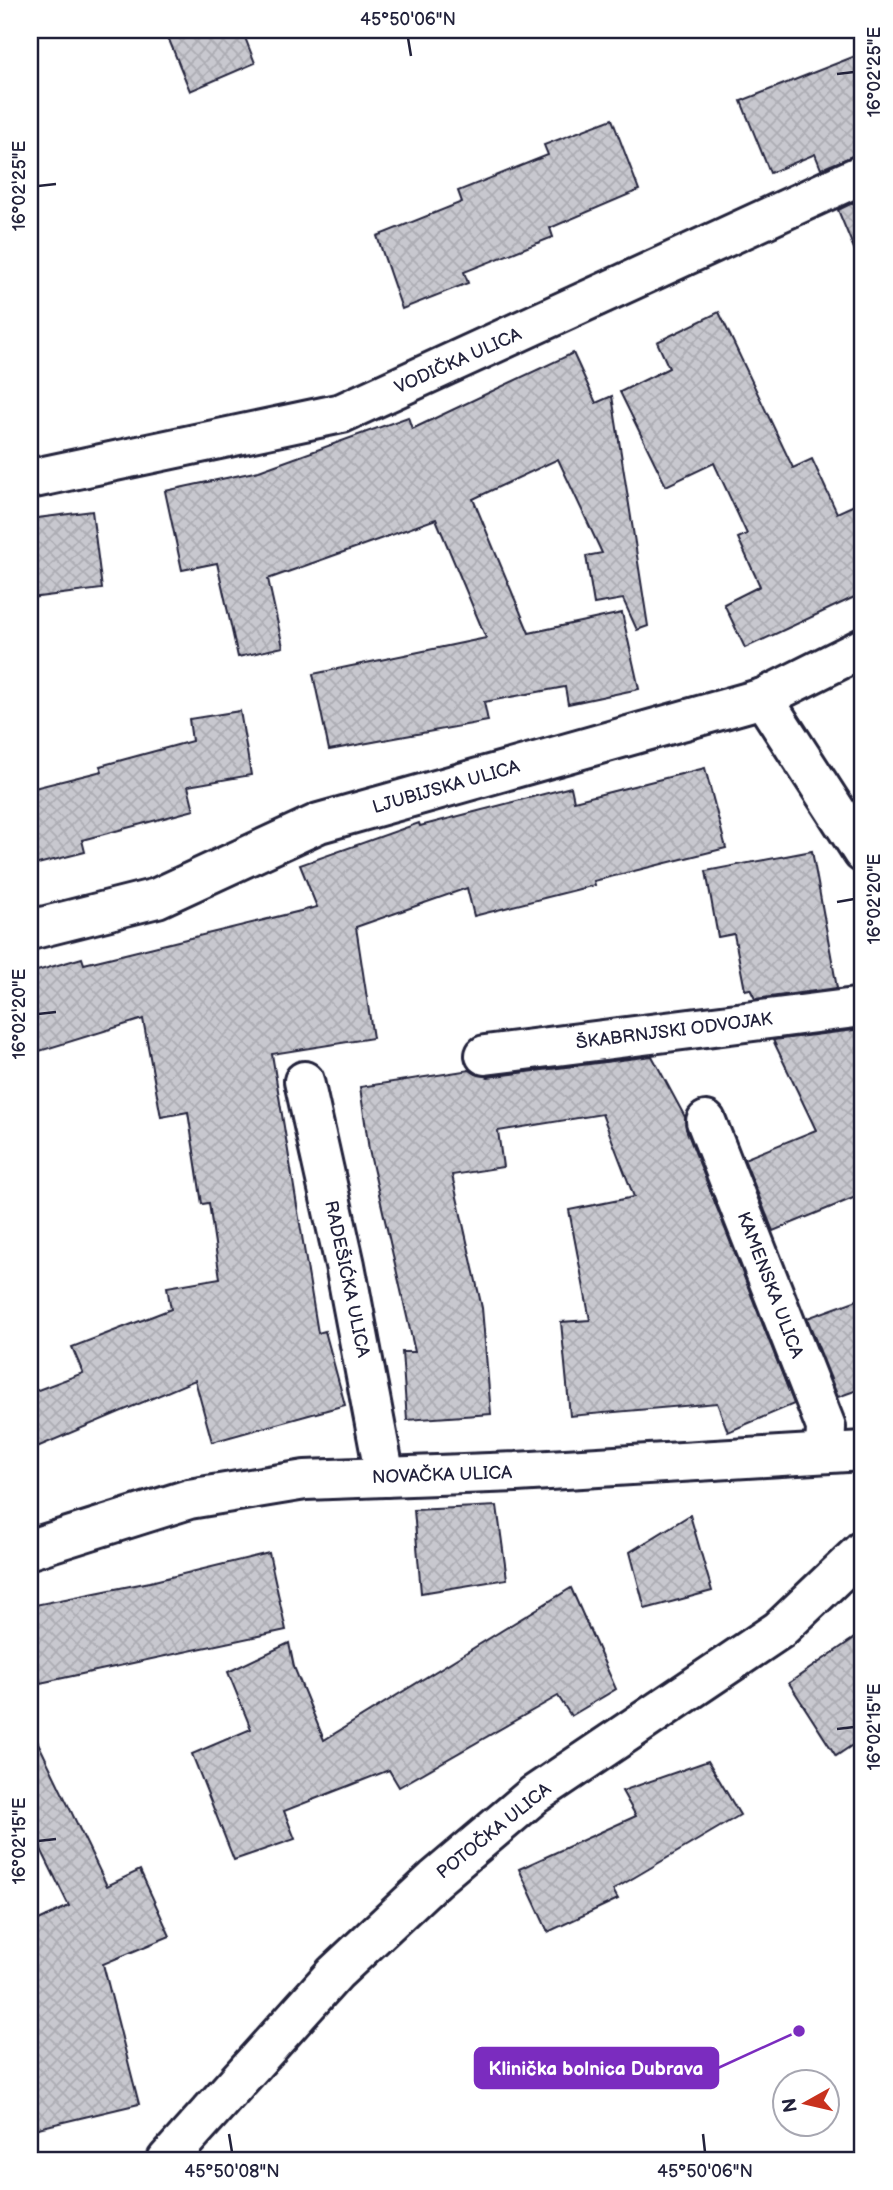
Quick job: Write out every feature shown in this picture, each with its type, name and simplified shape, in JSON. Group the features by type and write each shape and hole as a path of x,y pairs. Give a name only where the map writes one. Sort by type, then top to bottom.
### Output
{"street":[{"name":"VODIČKA ULICA","path":"30,479 342,414 863,174"},
{"name":"LJUBIJSKA ULICA","path":"30,930 157,898 319,823 763,698 863,648"},
{"path":"763,698 863,853"},
{"name":"ŠKABRNJSKI ODVOJAK","path":"485,1055 863,1007"},
{"name":"RADEŠIĆKA ULICA","path":"304,1081 345,1265 385,1477"},
{"name":"KAMENSKA ULICA","path":"706,1121 826,1427 825,1451"},
{"name":"NOVAČKA ULICA","path":"30,1549 189,1499 305,1480 516,1472 825,1451 863,1451"},
{"name":"POTOČKA ULICA","path":"167,2160 335,1973 435,1879 534,1795 779,1630 863,1550"}],"building":[{"path":"165,30 242,30 255,63 190,91"},
{"path":"863,53 863,152 821,169 815,154 770,173 741,101"},
{"path":"612,119 639,190 550,228 553,237 464,272 468,283 402,309 377,236 462,202 458,191 548,155 544,145"},
{"path":"863,198 863,268 862,268 838,210"},
{"path":"719,312 793,468 812,459 837,513 863,501 863,593 745,648 724,604 760,586 738,538 747,534 714,463 666,486 620,392 669,368 657,342"},
{"path":"573,353 596,403 612,396 648,626 637,630 623,599 594,604 586,556 602,553 558,459 473,499 529,633 622,613 639,689 568,704 565,687 484,702 488,721 329,750 313,674 486,638 436,519 268,579 283,647 238,657 217,563 182,570 165,491 259,471 408,417 412,429"},
{"path":"92,511 102,589 30,598 30,519"},
{"path":"240,711 251,775 188,786 194,810 82,840 85,852 30,866 30,789 102,771 100,766 192,741 189,719"},
{"path":"705,768 726,848 594,881 595,885 474,916 467,888 356,927 373,1038 272,1054 318,1333 325,1331 345,1405 212,1442 195,1380 30,1450 30,1393 83,1373 72,1347 171,1309 167,1287 220,1278 209,1203 202,1204 188,1112 161,1117 143,1019 30,1054 30,973 82,958 84,964 317,907 300,865 419,823 420,826 571,787 574,801"},
{"path":"812,851 837,988 755,999 750,989 745,990 734,934 718,937 706,871"},
{"path":"863,1029 863,1194 773,1231 744,1159 816,1130 773,1040"},
{"path":"652,1056 685,1117 686,1129 794,1404 728,1432 717,1403 570,1416 561,1322 590,1320 569,1210 634,1197 602,1114 498,1131 503,1167 452,1175 482,1308 491,1414 407,1420 402,1352 415,1352 369,1150 360,1087 470,1070 488,1077"},
{"path":"863,1298 863,1388 838,1397 807,1318"},
{"path":"497,1506 507,1579 421,1593 414,1510"},
{"path":"690,1515 712,1591 645,1609 630,1552"},
{"path":"269,1553 286,1630 40,1683 30,1633 30,1606 150,1582"},
{"path":"571,1588 616,1689 571,1716 558,1696 399,1787 389,1770 284,1811 295,1839 234,1860 192,1754 251,1729 228,1672 289,1643 294,1667 324,1740"},
{"path":"863,1632 863,1738 836,1756 789,1683"},
{"path":"30,1726 107,1886 140,1870 170,1936 103,1964 139,2104 30,2130 30,1924 69,1906 30,1827"},
{"path":"708,1761 740,1815 613,1890 618,1899 548,1932 519,1869 636,1816 622,1791"}],"place":[{"name":"Klinička bolnica Dubrava","path":"799,2031"}]}
